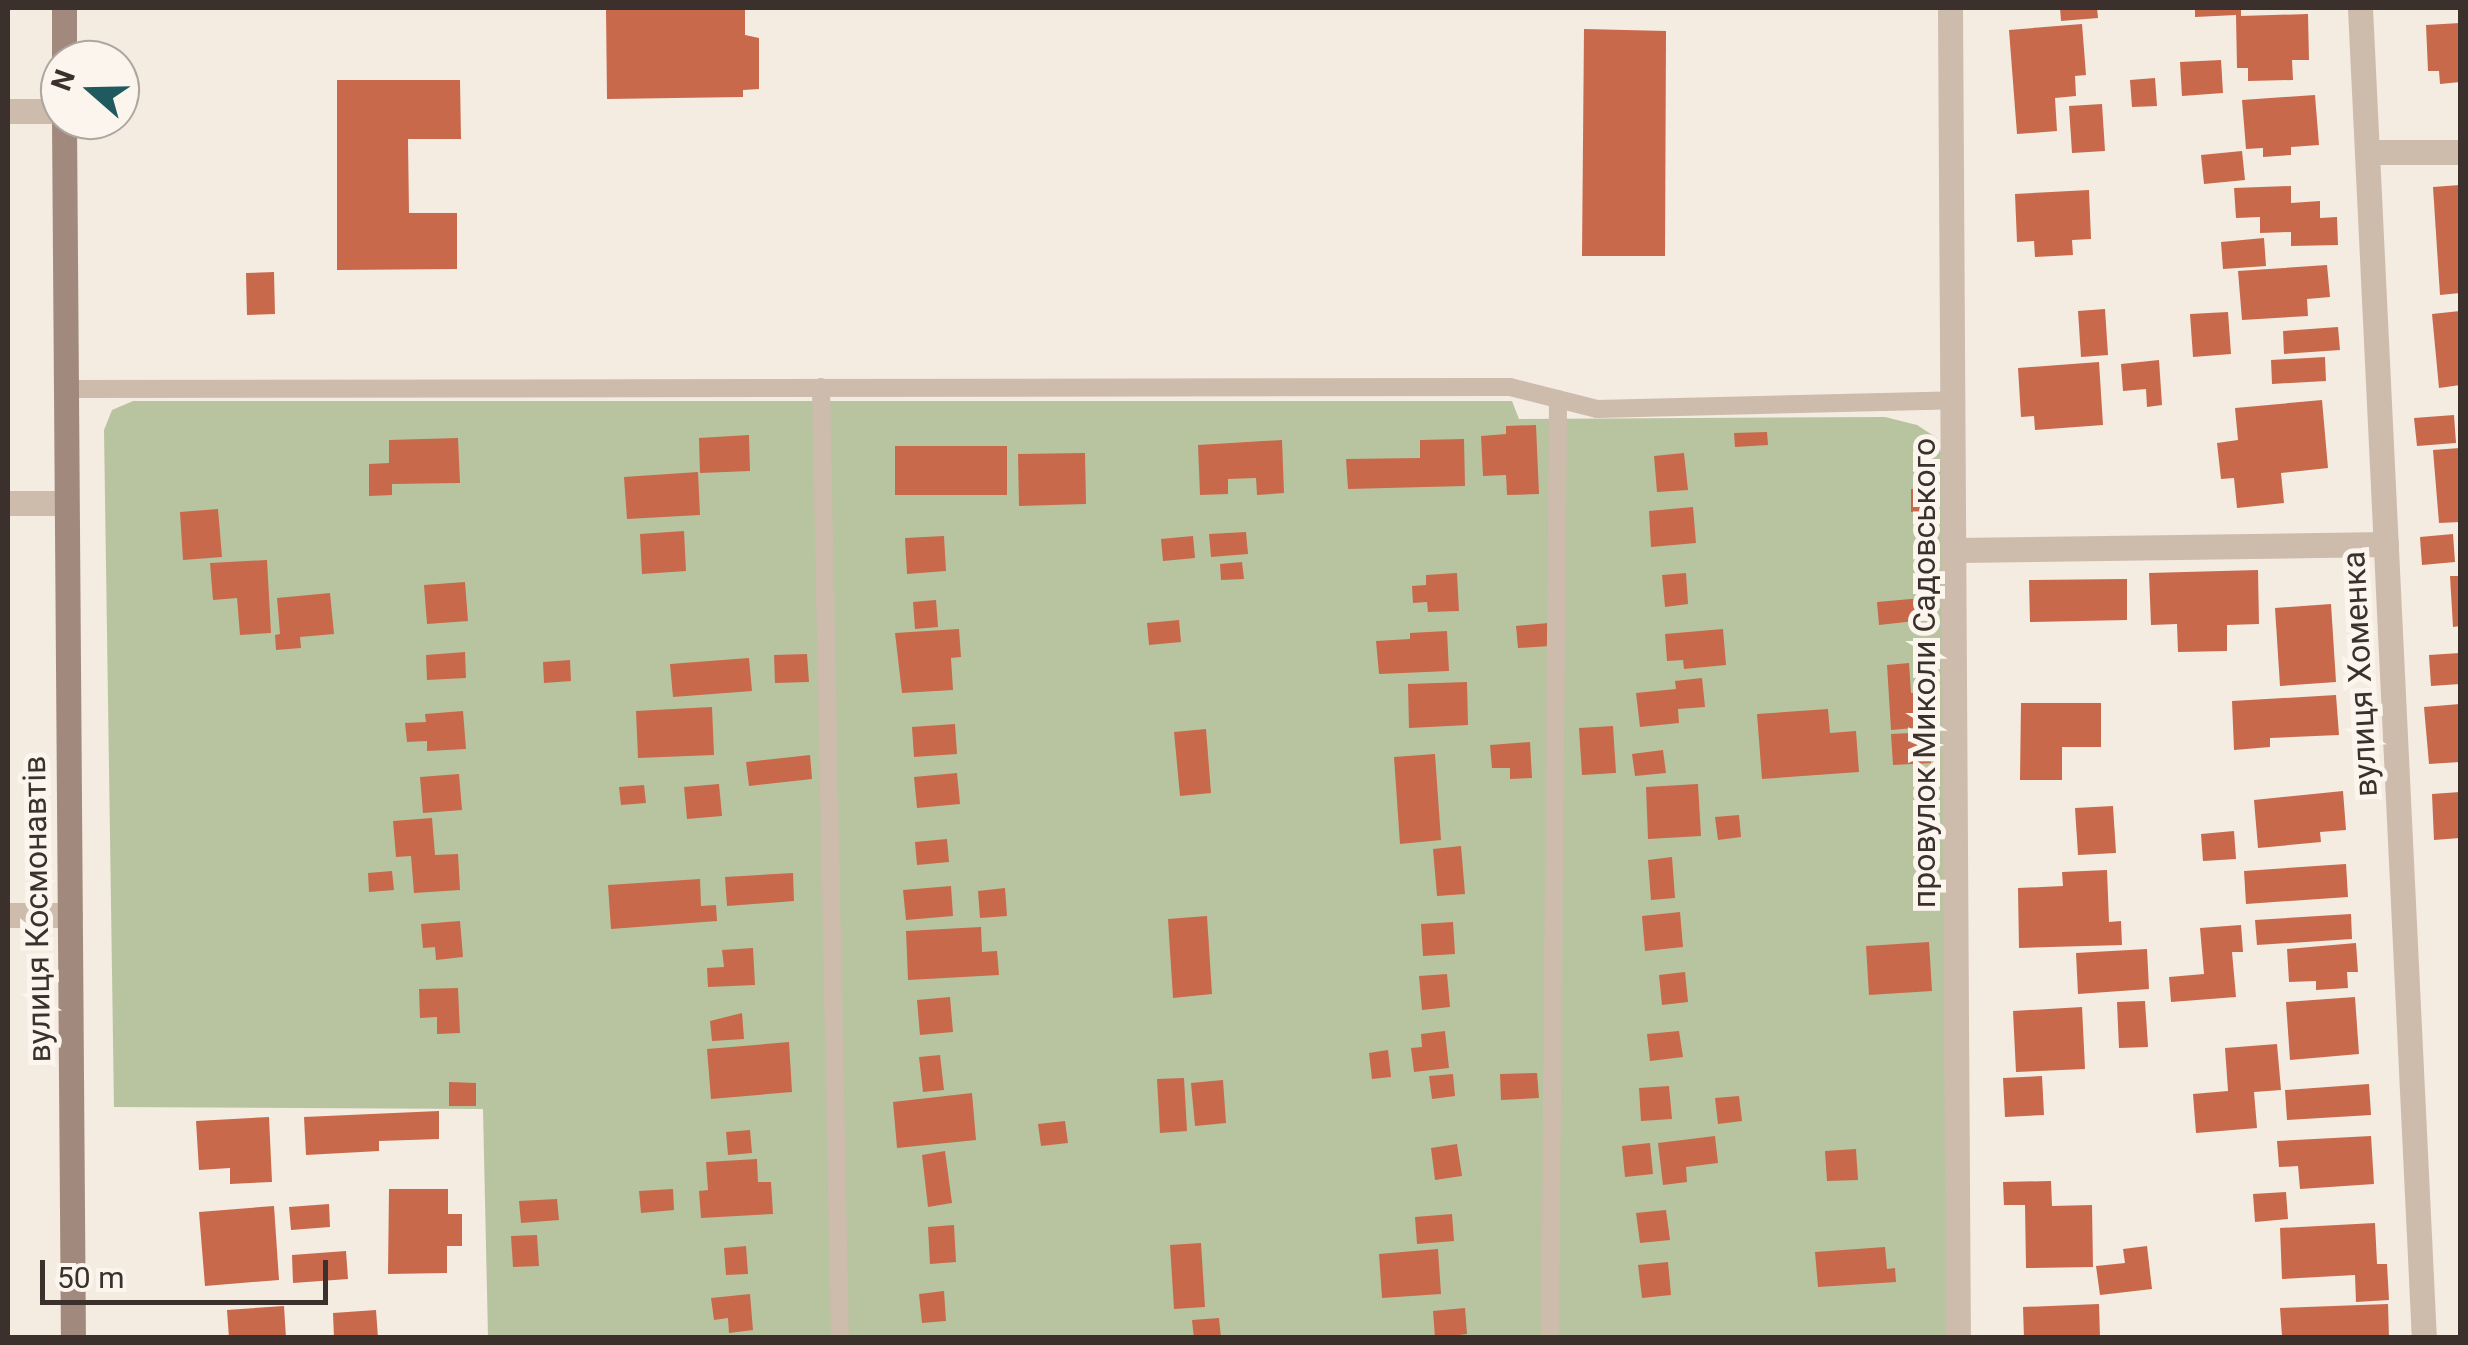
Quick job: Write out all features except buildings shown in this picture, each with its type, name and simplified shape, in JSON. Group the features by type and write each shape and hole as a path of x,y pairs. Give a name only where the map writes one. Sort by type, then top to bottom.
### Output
{"street":[{"path":"64,8 64,40"},
{"name":"провулок Миколи Садовського","path":"1950,8 1957,550 1958,1338"},
{"name":"вулиця Хоменка","path":"2360,8 2424,1338"},
{"path":"8,110 40,111"},
{"name":"вулиця Космонавтів","path":"64,140 73,1338"},
{"path":"2367,152 2460,152"},
{"path":"8,503 64,503"},
{"path":"1957,550 2386,544"},
{"path":"8,915 70,915"}],"lane":[{"path":"64,389 1510,387 1596,409 1956,400"},
{"path":"822,388 840,1338"},
{"path":"1550,1338 1558,399"}],"green space":[{"path":"133,401 1512,401 1519,419 1885,417 1917,425 1937,438 1944,464 1947,1337 488,1337 483,1109 114,1107 104,430 112,410"}]}
